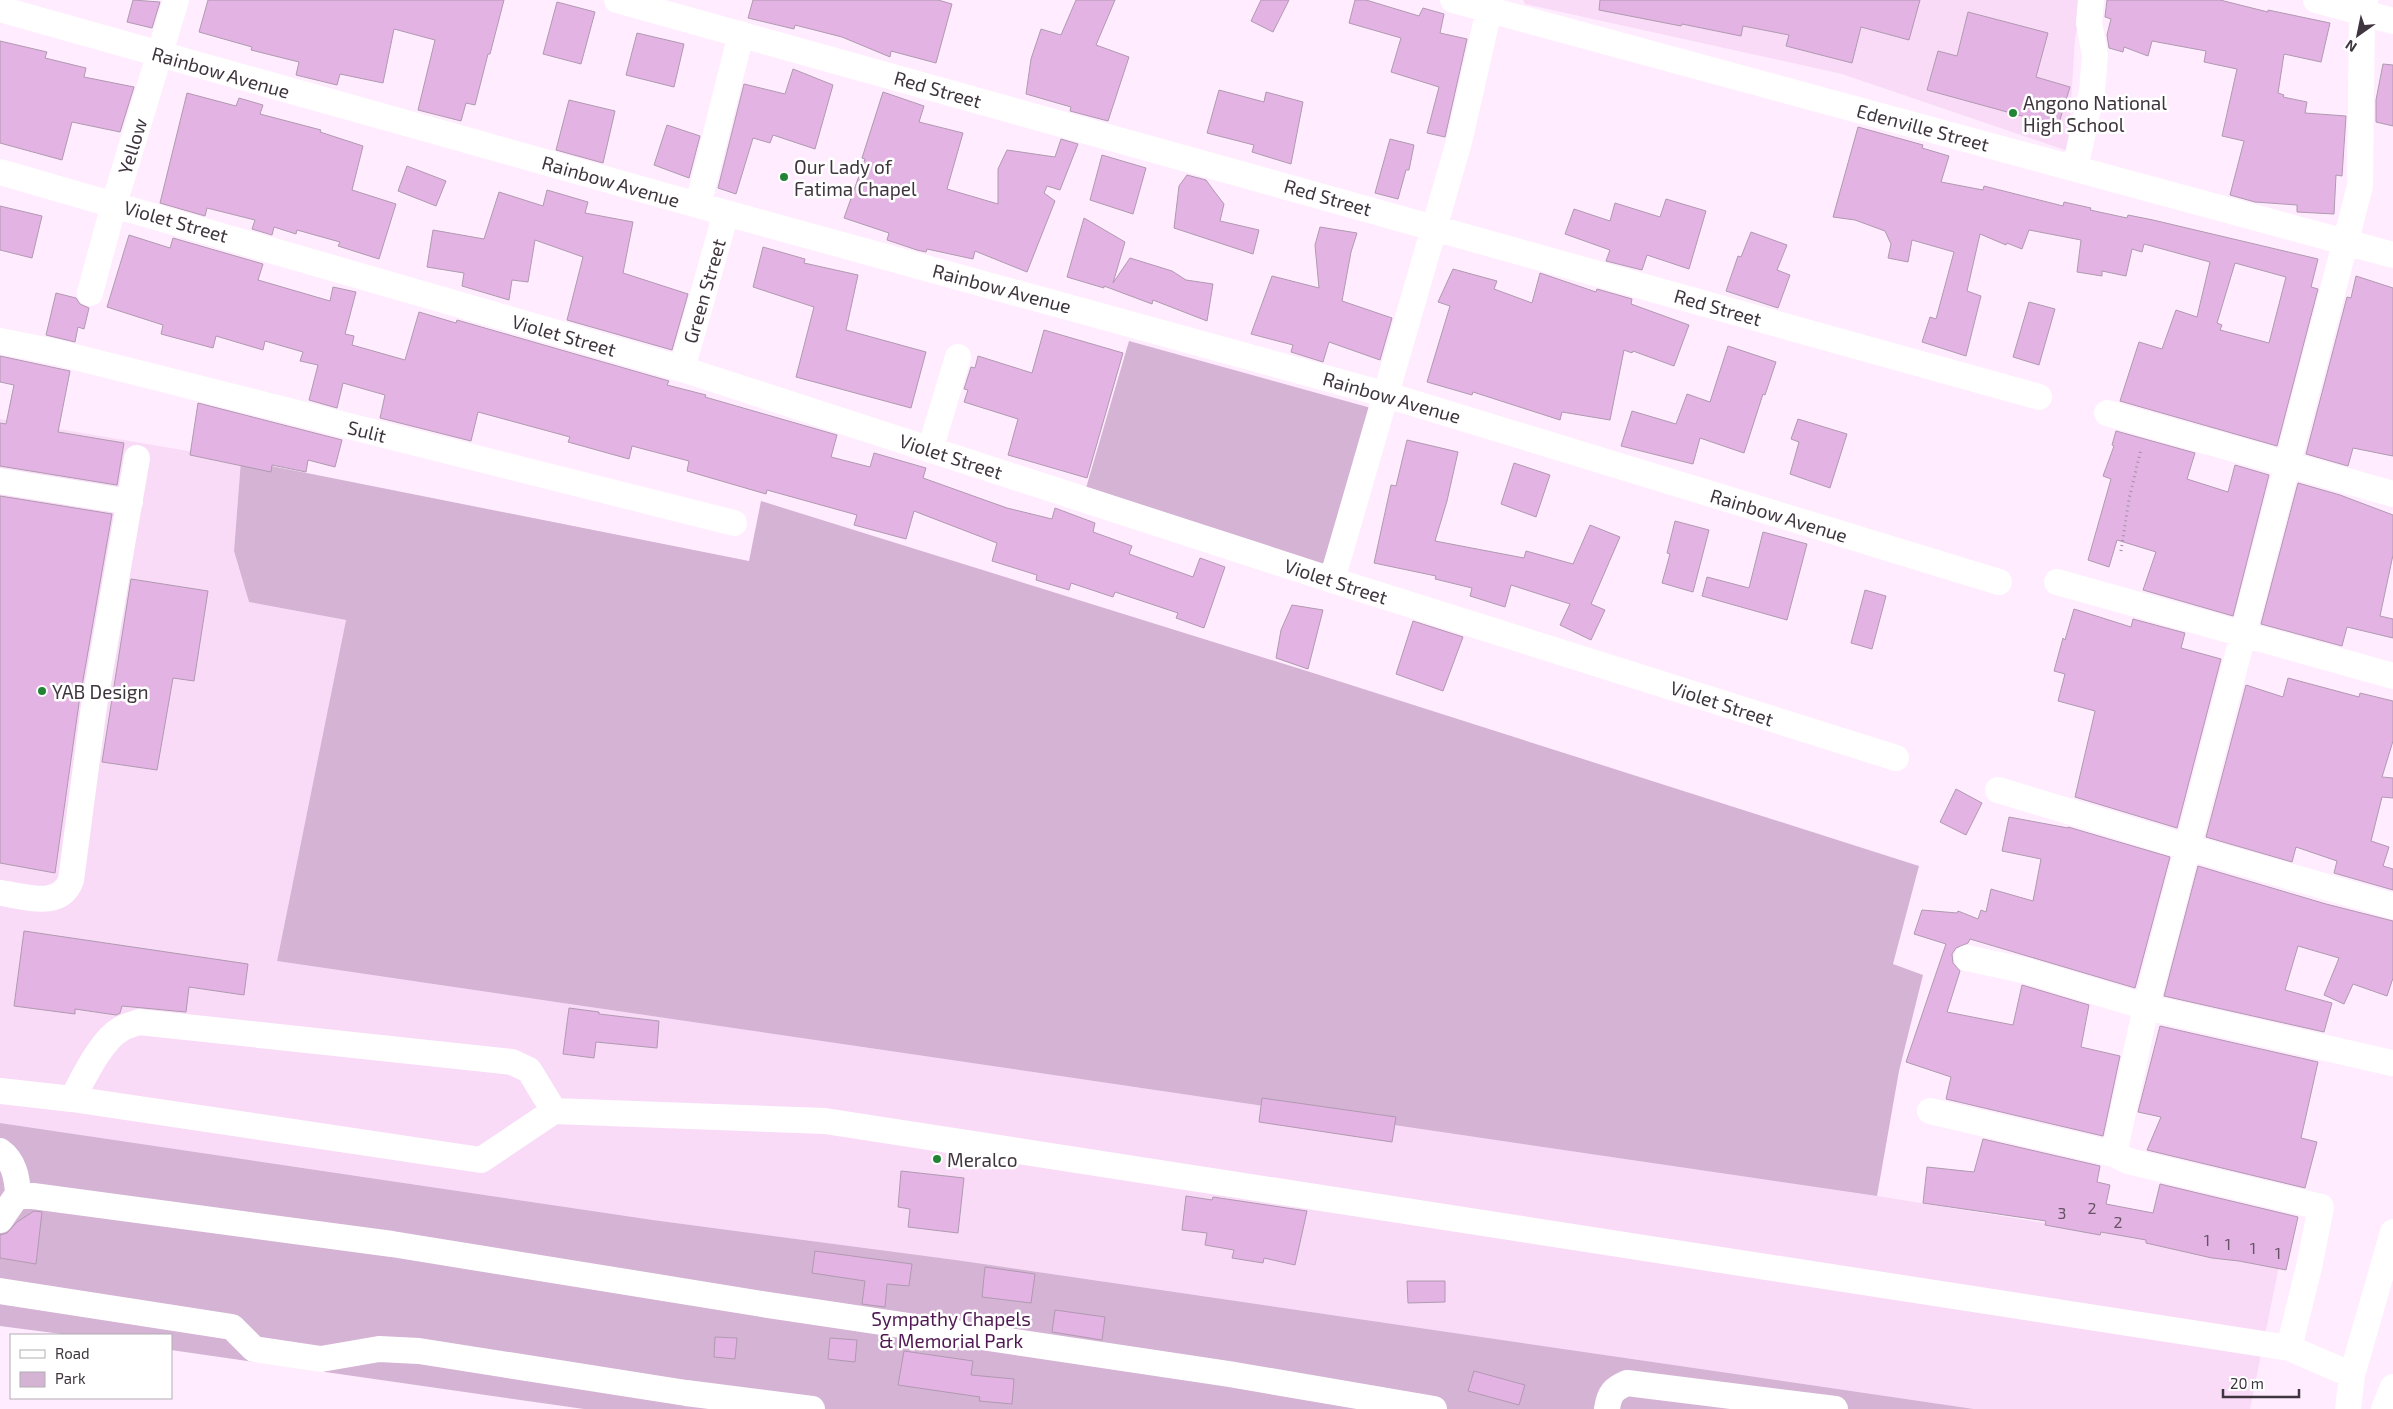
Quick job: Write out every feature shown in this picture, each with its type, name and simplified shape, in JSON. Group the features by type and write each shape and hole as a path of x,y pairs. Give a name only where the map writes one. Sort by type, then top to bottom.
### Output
{"street":[{"name":"Yellow","path":"90,293 114,204 176,0"},
{"name":"Red Street","path":"617,0 2039,397"},
{"name":"Edenville Street","path":"1453,0 1489,5 2393,255"},
{"path":"2075,168 2092,91 2095,55 2088,24 2091,0"},
{"path":"2316,0 2363,6 2393,21"},
{"path":"1332,580 1388,395 1459,142 1489,5"},
{"path":"2114,1154 2146,1007 2360,186 2363,6"},
{"name":"Rainbow Avenue","path":"0,9 726,213 1388,395 1999,582"},
{"path":"698,205 741,34"},
{"name":"Violet Street","path":"0,172 682,369 1332,580 1896,758"},
{"name":"Green Street","path":"682,369 726,213"},
{"name":"Sulit","path":"0,341 55,352 734,523"},
{"path":"930,450 958,357"},
{"path":"2107,413 2393,494"},
{"path":"0,893 44,899 59,897 67,890 71,880 94,706 137,458"},
{"path":"0,481 130,502"},
{"path":"2057,582 2393,676"},
{"path":"1998,790 2393,906"},
{"path":"1967,958 2027,971 2146,1007 2392,1063"},
{"path":"72,1099 94,1060 110,1038 120,1029 139,1022 512,1062 528,1070 554,1111"},
{"path":"0,1091 72,1099 481,1160 554,1111 825,1121 2289,1348 2352,1375"},
{"path":"1930,1111 2114,1154 2128,1161 2321,1207 2310,1267 2289,1348"},
{"path":"0,1151 6,1155 16,1174 18,1194 0,1220"},
{"path":"18,1194 392,1244 752,1302 1229,1374 1434,1409"},
{"path":"2348,1409 2352,1375 2393,1232"},
{"path":"0,1291 232,1327 254,1349 321,1359 380,1349 419,1351 686,1393 812,1409"},
{"path":"1607,1409 1609,1396 1616,1388 1627,1383 1834,1409"},
{"path":"2384,1409 2393,1387"}],"path":[{"path":"2121,551 2129,499 2146,424"}],"shaded area":[{"name":"Angono National High School","path":"1523,0 2083,0 2075,39 2068,151 1842,74 1525,4"},
{"name":"Meralco","path":"0,419 241,460 234,551 249,602 346,620 277,961 1877,1196 2280,1261 2250,1409 1974,1409 956,1260 653,1220 0,1123"}],"green space":[{"path":"1129,341 1371,408 1323,564 1086,488"},
{"path":"241,460 749,561 761,501 1310,672 1919,866 1893,964 1923,975 1899,1071 1877,1196 277,961 346,620 249,602 234,551"},
{"name":"Sympathy Chapels & Memorial Park","path":"0,1123 653,1220 956,1260 1974,1409 584,1409 172,1350 172,1334 61,1334 0,1326"}],"building":[{"path":"133,0 160,2 152,28 127,22"},
{"path":"208,0 504,0 475,105 466,103 461,121 418,110 435,40 394,29 383,83 340,74 337,85 296,75 299,62 251,50 252,47 199,32"},
{"path":"753,0 938,0 952,4 936,63 891,51 890,57 842,37 795,25 794,29 748,18"},
{"path":"1076,0 1115,0 1096,45 1129,57 1108,121 1070,111 1071,107 1026,94 1031,59 1041,29 1061,35"},
{"path":"1261,0 1289,0 1273,32 1251,21"},
{"path":"1355,0 1366,0 1419,16 1423,8 1444,14 1440,33 1467,39 1445,137 1427,133 1439,87 1391,72 1401,38 1349,23"},
{"path":"1600,0 1920,0 1909,40 1861,27 1852,63 1786,46 1789,35 1743,26 1741,36 1682,24 1681,26 1599,10"},
{"path":"2107,0 2220,0 2268,12 2268,10 2330,23 2321,62 2284,54 2278,93 2284,95 2283,97 2307,102 2305,113 2346,116 2342,176 2336,175 2334,214 2297,212 2297,205 2255,202 2230,195 2244,141 2222,136 2237,69 2204,62 2206,51 2152,41 2148,56 2124,47 2123,52 2109,48 2107,35 2111,19 2105,17"},
{"path":"557,2 595,12 581,64 543,54"},
{"path":"1968,12 2048,33 2036,77 2070,87 2058,126 1927,90 1938,51 1957,56"},
{"path":"637,33 684,44 674,87 626,75"},
{"path":"0,41 47,52 45,58 86,68 84,77 134,87 120,132 72,122 62,160 0,143"},
{"path":"2383,64 2393,65 2393,126 2376,122 2376,100"},
{"path":"793,69 833,85 815,149 773,135 770,143 753,138 736,194 718,188 744,84 785,94"},
{"path":"1219,90 1264,102 1266,92 1303,102 1291,164 1252,152 1254,145 1207,133"},
{"path":"883,92 924,106 919,122 963,133 947,189 998,204 998,169 1007,150 1055,157 1061,139 1078,144 1060,190 1047,186 1044,193 1055,201 1027,272 975,251 973,259 927,249 926,252 917,250 887,240 889,233 844,218 865,159 862,158"},
{"path":"187,93 236,106 239,98 263,105 260,114 321,130 320,132 363,146 352,190 396,204 379,259 338,246 340,242 297,230 296,234 274,227 272,235 252,229 255,220 207,208 205,216 160,203"},
{"path":"569,100 615,111 603,163 556,150"},
{"path":"667,125 700,136 689,178 654,165"},
{"path":"1858,127 1923,145 1922,148 1949,156 1941,182 1983,190 1984,186 2063,206 2064,202 2127,218 2128,215 2153,220 2318,259 2311,287 2318,289 2277,446 2120,401 2139,342 2162,349 2176,310 2197,317 2210,262 2144,244 2142,252 2132,249 2126,276 2102,271 2102,276 2077,272 2081,240 2029,230 2022,249 2007,243 2006,245 1980,234 1967,291 1981,296 1966,356 1922,342 1930,317 1936,319 1954,252 1912,240 1908,262 1888,258 1891,244 1885,231 1855,220 1833,217","holes":["2235,263 2286,277 2269,343 2220,330 2222,325 2217,323"]},
{"path":"1390,139 1414,145 1409,170 1406,170 1398,199 1375,193"},
{"path":"1102,155 1146,168 1133,214 1090,200"},
{"path":"407,166 446,181 436,206 398,191"},
{"path":"1187,175 1206,180 1224,204 1220,221 1259,230 1253,254 1174,228 1179,186"},
{"path":"547,190 588,202 585,213 633,222 623,273 688,294 672,350 567,320 583,257 535,240 528,282 512,280 509,300 462,286 464,273 427,267 433,230 484,239 499,192 543,206"},
{"path":"1666,199 1706,211 1689,269 1647,255 1642,270 1606,261 1610,250 1565,234 1574,209 1610,221 1615,203 1660,217"},
{"path":"0,206 42,216 32,258 0,250"},
{"path":"1084,218 1125,242 1113,283 1130,258 1172,271 1186,280 1213,284 1207,321 1153,300 1152,304 1104,286 1104,288 1067,277"},
{"path":"1320,227 1357,233 1351,252 1342,301 1392,318 1380,360 1329,342 1323,362 1291,352 1293,345 1251,334 1272,276 1319,288 1315,245"},
{"path":"1751,232 1787,245 1777,270 1790,275 1778,308 1726,291 1738,256 1741,257"},
{"path":"129,235 170,248 173,238 263,264 258,280 330,301 333,287 356,292 345,334 354,336 352,345 405,360 419,312 456,323 457,320 669,381 667,385 837,435 831,457 870,467 874,453 926,468 923,478 1007,508 1052,519 1055,508 1095,523 1093,532 1132,546 1129,554 1193,577 1200,558 1225,567 1204,628 1176,618 1178,613 1115,592 1113,597 1071,583 1069,590 1036,580 1037,575 992,561 997,543 914,511 906,539 854,525 857,515 767,490 766,494 687,471 689,461 632,446 629,459 568,442 570,437 478,412 471,441 380,418 385,395 343,383 337,408 309,400 318,365 300,361 303,352 265,341 263,350 216,336 213,348 161,334 163,325 107,307"},
{"path":"763,247 805,259 804,263 858,275 846,330 926,352 911,408 796,377 814,307 753,287"},
{"path":"1453,269 1497,281 1494,289 1532,303 1540,273 1596,292 1597,289 1632,299 1631,304 1689,325 1674,366 1633,351 1632,353 1624,350 1610,420 1562,412 1560,420 1473,392 1472,395 1427,382 1450,306 1438,302"},
{"path":"2356,276 2393,288 2393,456 2353,448 2348,466 2306,454 2347,297 2351,298"},
{"path":"56,293 76,298 80,304 89,308 84,329 78,327 75,342 46,335"},
{"path":"2029,302 2055,309 2039,365 2013,357"},
{"path":"1044,330 1123,353 1087,478 1008,455 1018,419 964,402 968,390 964,389 971,367 975,368 978,356 1032,373"},
{"path":"1728,346 1776,362 1765,395 1763,394 1744,453 1700,438 1693,464 1621,446 1632,411 1676,424 1687,394 1710,402"},
{"path":"0,356 70,371 58,432 124,443 117,485 0,466 0,423 6,424 14,385 0,382"},
{"path":"198,403 342,440 335,467 308,460 306,472 272,465 271,472 190,455"},
{"path":"1798,419 1847,434 1830,488 1790,474 1799,442 1791,439"},
{"path":"2116,431 2195,453 2187,479 2228,492 2235,465 2269,475 2233,616 2143,590 2156,552 2117,540 2109,567 2088,560 2111,479 2103,476 2114,446 2112,445"},
{"path":"1407,440 1458,452 1447,501 1435,541 1524,558 1526,551 1573,564 1590,525 1620,537 1591,604 1605,610 1591,640 1560,625 1570,604 1511,585 1505,607 1470,596 1472,588 1435,579 1436,576 1374,563 1391,485 1396,486"},
{"path":"1514,463 1550,475 1536,517 1501,504"},
{"path":"2298,483 2340,495 2393,515 2393,555 2380,616 2393,619 2393,638 2347,627 2342,646 2261,624"},
{"name":"YAB Design","path":"0,496 112,514 79,703 55,873 0,863"},
{"path":"1675,521 1709,530 1693,592 1662,583 1670,554 1667,553"},
{"path":"1763,532 1807,544 1787,620 1702,596 1707,577 1749,588"},
{"path":"131,579 208,591 194,681 173,678 157,770 102,762"},
{"path":"1865,590 1886,596 1872,649 1851,643"},
{"path":"1292,605 1323,610 1308,669 1276,658 1281,630"},
{"path":"2074,609 2131,627 2133,619 2185,633 2181,648 2221,659 2177,828 2075,797 2095,711 2058,701 2065,674 2054,671 2063,638 2065,640"},
{"path":"1413,621 1463,637 1443,691 1396,674"},
{"path":"2288,678 2359,697 2360,693 2393,701 2393,741 2382,777 2393,778 2393,798 2382,797 2371,841 2389,847 2383,866 2393,869 2393,890 2334,873 2337,861 2296,847 2292,862 2206,837 2246,685 2283,697"},
{"path":"1956,789 1982,803 1966,835 1940,822"},
{"path":"2009,817 2068,827 2170,857 2135,988 1970,939 1968,943 1956,948 1952,954 1953,963 1960,971 1947,1012 2013,1025 2022,985 2089,1005 2081,1047 2120,1056 2103,1136 1946,1099 1951,1077 1906,1062 1946,944 1914,934 1922,910 1957,913 1958,911 1978,919 1981,910 1986,912 1991,889 2033,901 2041,859 2002,851"},
{"path":"2198,866 2326,904 2393,921 2393,978 2387,996 2353,984 2344,1004 2324,995 2339,958 2298,946 2285,990 2332,1003 2324,1032 2164,996"},
{"path":"24,931 248,964 244,995 189,987 186,1012 122,1006 120,1013 116,1015 75,1009 75,1014 14,1006"},
{"path":"569,1008 599,1012 599,1014 659,1021 657,1048 596,1042 594,1058 563,1054"},
{"path":"2160,1026 2318,1062 2301,1138 2317,1142 2305,1188 2147,1150 2161,1117 2138,1112"},
{"path":"1262,1098 1396,1117 1392,1142 1259,1122"},
{"path":"1983,1139 2100,1166 2097,1182 2110,1185 2106,1204 2153,1213 2160,1184 2298,1217 2286,1270 2212,1258 2146,1243 2146,1240 2101,1232 2100,1235 2045,1225 2046,1221 1923,1203 1927,1167 1974,1172"},
{"path":"901,1171 964,1178 958,1233 908,1227 910,1209 898,1207"},
{"path":"1186,1196 1212,1200 1213,1197 1307,1211 1295,1265 1264,1258 1263,1263 1232,1258 1234,1250 1205,1245 1207,1233 1182,1230"},
{"path":"34,1211 42,1212 36,1264 0,1258 0,1235 7,1233 17,1222"},
{"path":"815,1251 912,1264 909,1286 887,1284 885,1307 862,1304 865,1281 812,1273"},
{"path":"985,1267 1035,1274 1031,1303 982,1297"},
{"path":"1407,1281 1445,1281 1445,1302 1408,1303"},
{"path":"1055,1310 1105,1317 1102,1340 1052,1332"},
{"path":"715,1337 737,1338 735,1359 714,1357"},
{"path":"830,1338 857,1340 855,1362 828,1359"},
{"path":"904,1351 973,1361 971,1375 1014,1379 1012,1404 979,1401 980,1397 898,1385"},
{"path":"1474,1371 1525,1385 1519,1405 1468,1391"}],"place":[{"name":"Angono National High School","path":"2013,113"},
{"name":"Our Lady of Fatima Chapel","path":"784,177"},
{"name":"YAB Design","path":"42,691"},
{"name":"Meralco","path":"937,1159"}]}
